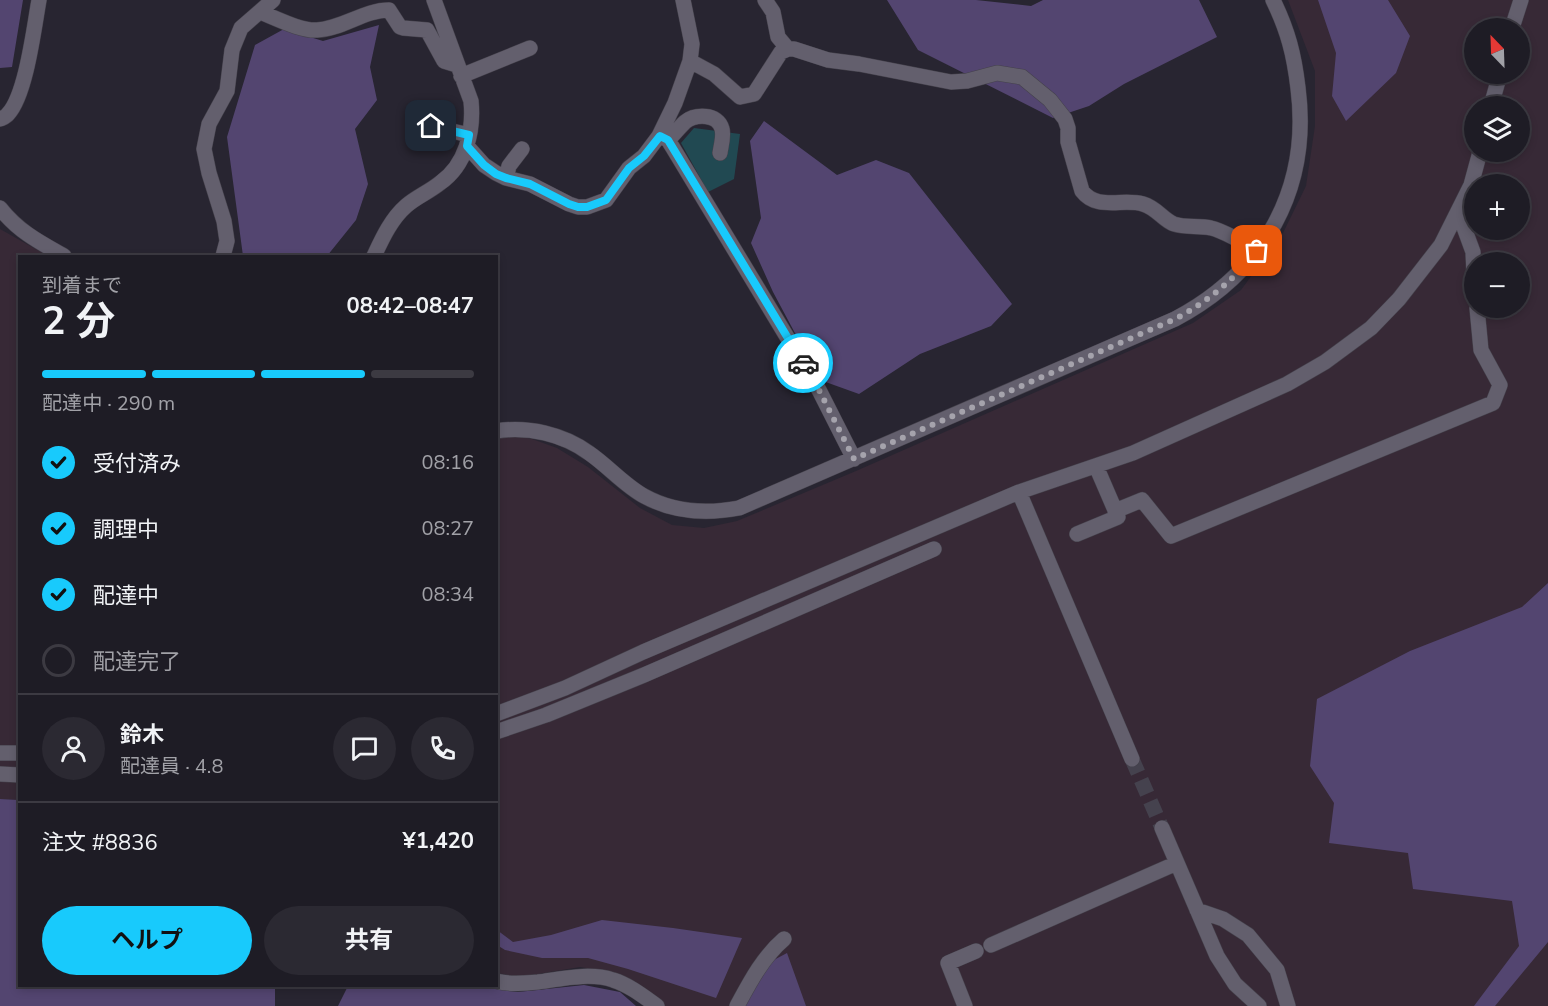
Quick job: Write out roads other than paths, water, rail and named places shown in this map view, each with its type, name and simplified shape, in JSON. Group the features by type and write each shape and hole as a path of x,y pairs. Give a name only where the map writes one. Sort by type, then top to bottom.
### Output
{"street":[{"path":"0,119 8,115 19,96 31,49 39,0"},
{"path":"223,255 227,241 224,221 204,149 209,124 227,91 232,50 241,28 273,0"},
{"path":"375,255 396,216 406,206 448,177 458,165 468,141 472,116 471,101 434,0"},
{"path":"684,0 692,44 690,61 664,138 819,390 854,459"},
{"path":"765,0 773,12 778,37 788,49"},
{"path":"498,431 522,429 560,438 588,452 644,496 670,506 710,512 739,508 1175,319 1202,304 1232,280 1257,251 1275,224 1290,186 1299,146 1299,97 1294,58 1283,21 1272,0"},
{"path":"1515,18 1519,1"},
{"path":"260,12 303,29 315,31 378,10 389,10 400,27 427,30 444,61 459,70 530,48"},
{"path":"690,61 714,74 740,97 754,94 781,52 788,49 828,60 951,82 967,81 998,73 1022,77 1050,100 1065,119 1068,128 1068,142 1082,191 1086,197 1099,203 1135,202 1153,207 1172,224 1212,228 1257,251"},
{"path":"424,123 468,141 484,165 496,174 530,184 578,207 587,207 606,200 629,168 664,138 694,117 707,117 719,122 722,126 720,153"},
{"path":"506,178 509,166 522,150"},
{"path":"498,713 584,679 1019,492 1132,453 1276,389 1325,362 1371,328 1399,299 1441,245 1471,185 1477,162"},
{"path":"0,208 19,229 62,255"},
{"path":"1458,211 1473,252"},
{"path":"1115,511 1142,500 1171,536 1493,403 1500,386 1481,350 1478,318"},
{"path":"1077,534 1118,517 1096,466"},
{"path":"1019,492 1132,759"},
{"path":"498,731 592,696 934,549"},
{"path":"584,679 592,696"},
{"path":"0,753 18,753"},
{"path":"0,774 18,775"},
{"path":"1162,828 1217,956 1235,984 1259,1006"},
{"path":"991,945 1177,863"},
{"path":"1197,910 1223,919 1248,935 1277,970 1288,1006"},
{"path":"737,1006 772,949 784,939"},
{"path":"965,1006 948,963 976,951"},
{"path":"498,982 505,984 584,977 610,979 627,986 657,1006"}],"water":[{"path":"694,128 740,134 734,179 708,192 681,143"}],"tunnel":[{"path":"1132,759 1162,828"}]}
